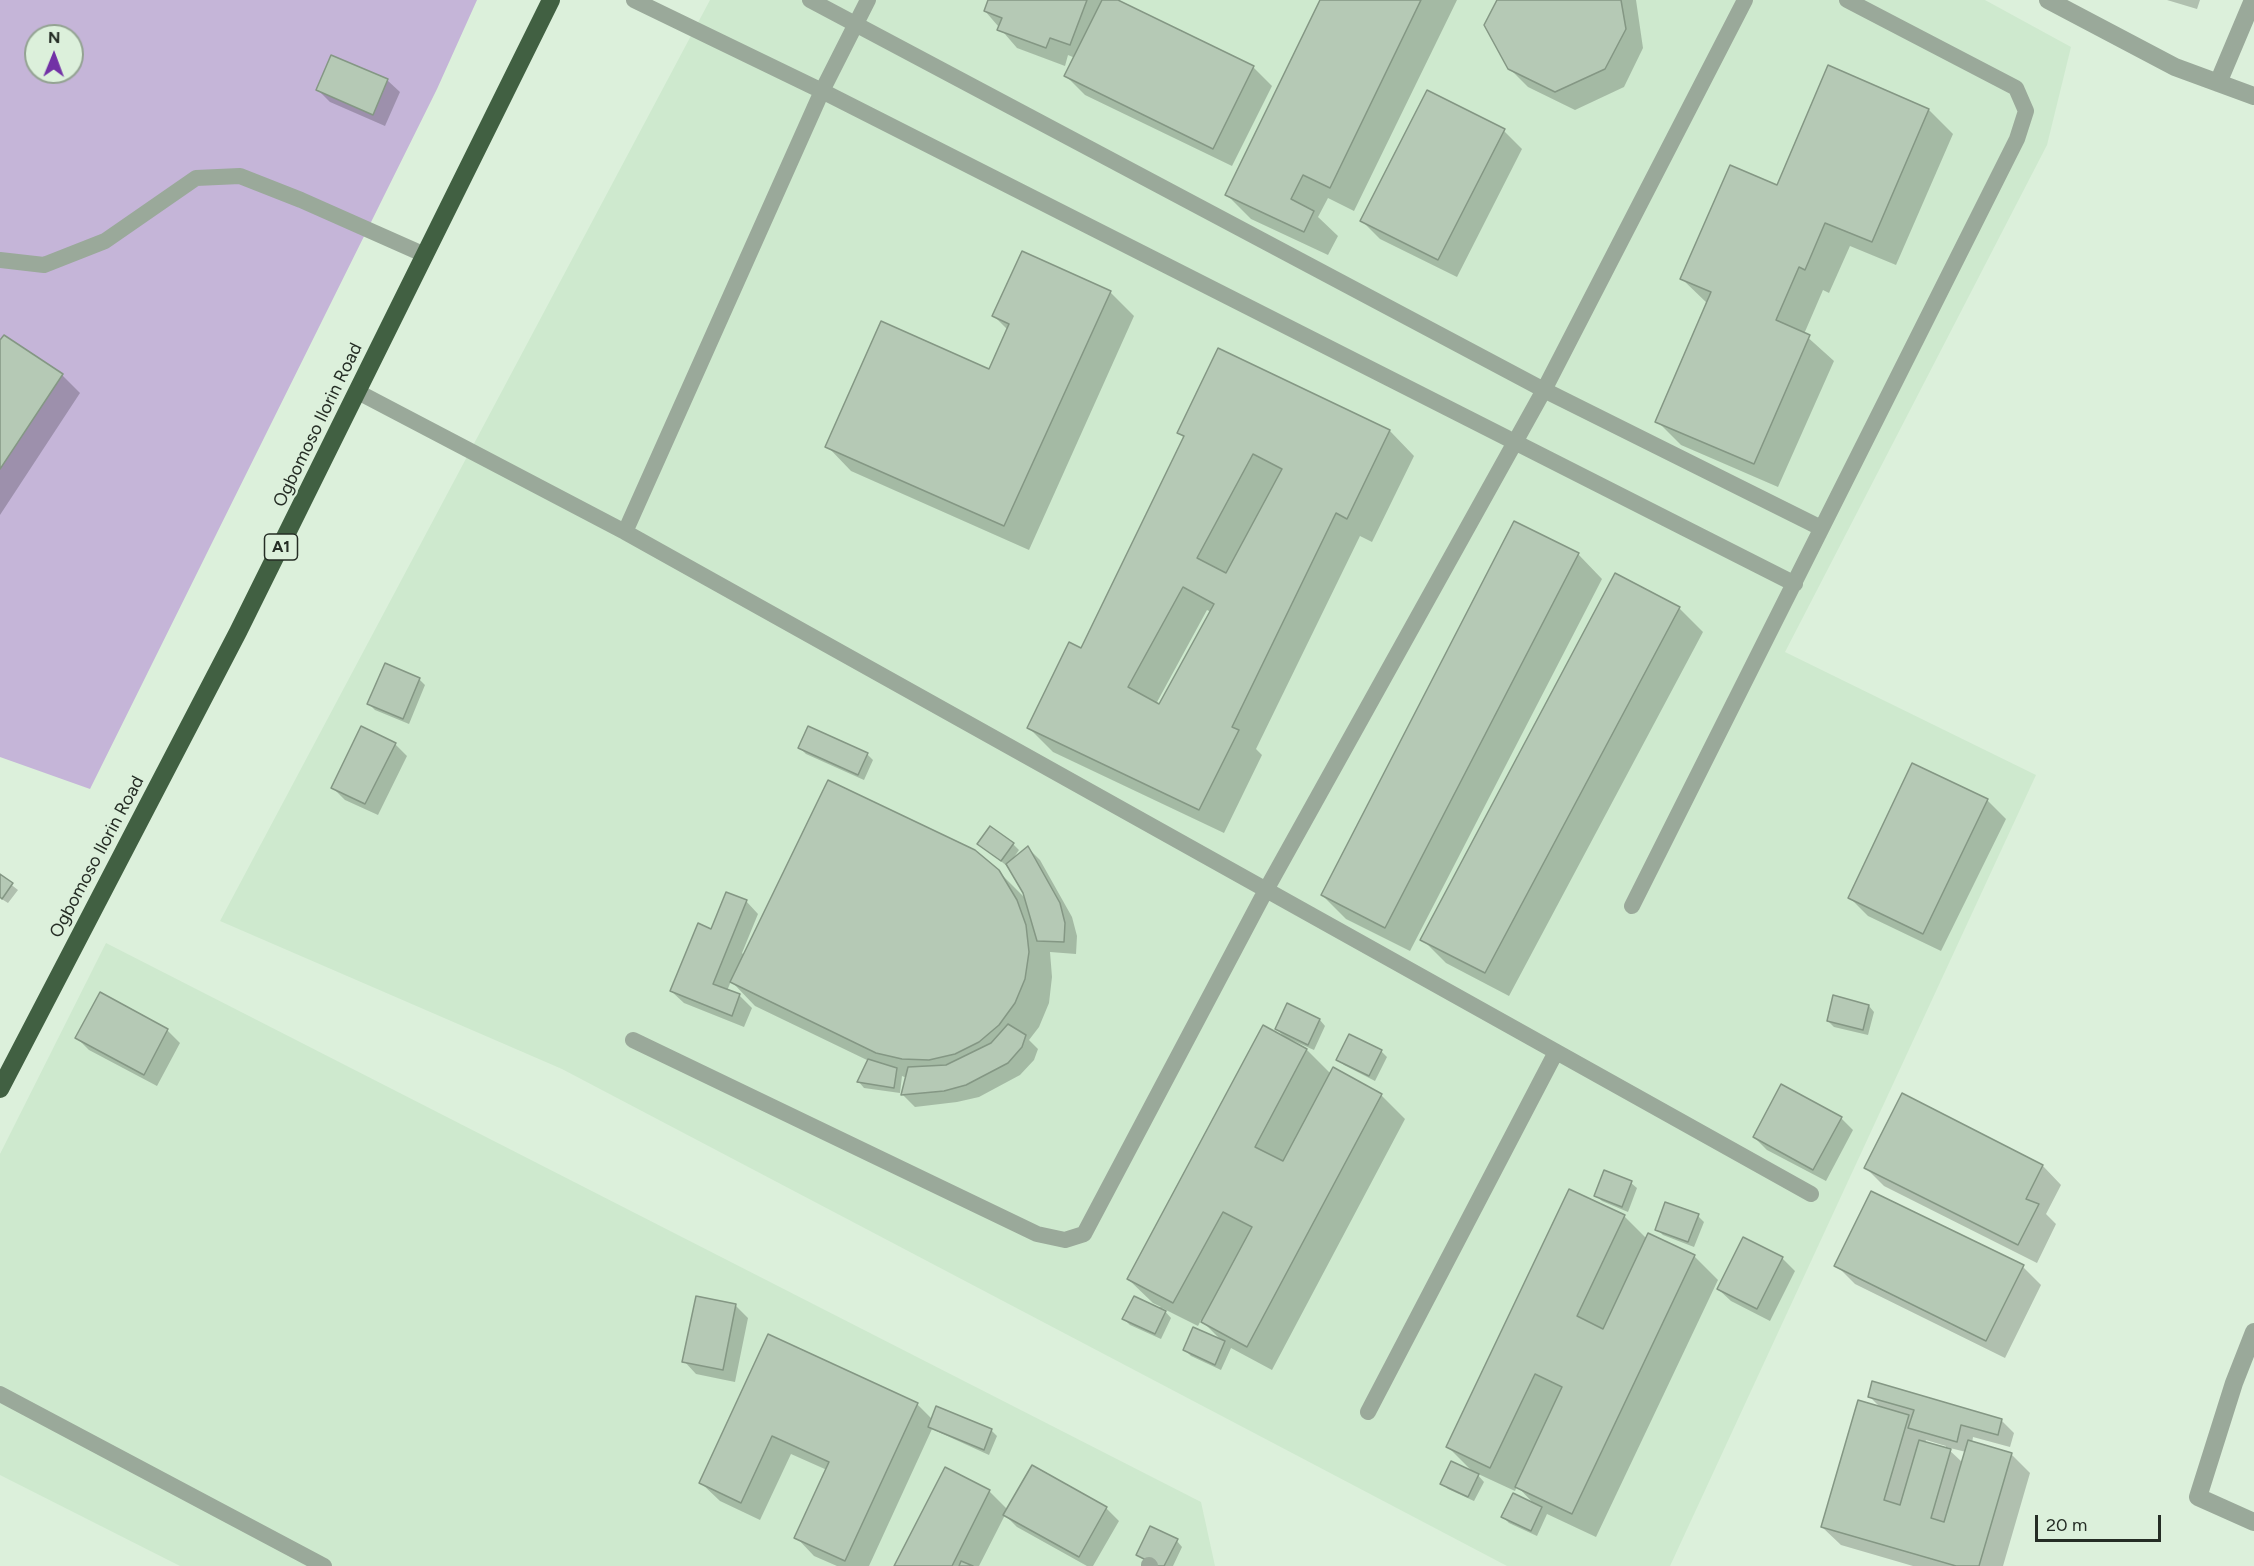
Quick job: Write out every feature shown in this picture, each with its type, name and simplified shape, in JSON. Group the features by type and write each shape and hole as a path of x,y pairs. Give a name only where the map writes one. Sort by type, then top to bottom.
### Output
{"highway":[{"name":"Ogbomoso Ilorin Road","path":"0,1089 238,632 552,0"}],"street":[{"path":"2048,0 2175,67 2254,96"},
{"path":"2218,83 2253,0"},
{"path":"2254,1332 2234,1383 2198,1497 2254,1522"}],"lane":[{"path":"634,0 822,91 1795,584"},
{"path":"810,0 1544,390 1821,528"},
{"path":"625,532 822,91 868,0"},
{"path":"633,1040 1036,1234 1065,1240 1084,1234 1266,890 1514,440 1544,390 1744,0"},
{"path":"1632,906 2017,139 2026,111 2016,88 1847,0"},
{"path":"0,260 44,265 105,241 196,178 240,176 301,200 425,255"},
{"path":"358,392 625,532 1811,1194"},
{"path":"1368,1412 1556,1052"},
{"path":"0,1394 324,1566"}],"shaded area":[{"path":"0,0 477,0 437,89 90,789 0,757"},
{"path":"710,0 1985,0 2071,47 2047,145 1785,652 2036,775 1670,1566 1507,1566 562,1069 220,921"},
{"path":"106,943 1201,1502 1215,1566 180,1566 0,1475 0,1154"}],"building":[{"path":"988,0 1087,0 1070,45 1050,38 1046,48 997,30 1002,18 984,11"},
{"path":"1102,0 1118,0 1254,66 1213,149 1064,76"},
{"path":"1320,0 1421,0 1330,188 1303,175 1291,199 1314,211 1304,232 1225,195"},
{"path":"1497,0 1621,0 1626,29 1605,69 1555,92 1508,69 1484,25"},
{"path":"331,55 388,79 373,115 316,90"},
{"path":"1828,65 1929,109 1872,242 1825,223 1805,270 1799,267 1776,320 1810,335 1754,464 1655,422 1711,292 1680,279 1730,165 1777,185"},
{"path":"1427,90 1505,129 1438,260 1360,221"},
{"path":"1022,251 1111,291 1004,526 825,447 881,321 989,369 1009,324 992,316"},
{"path":"4,335 63,374 0,469 0,340"},
{"path":"1218,348 1390,430 1347,519 1336,513 1232,727 1239,730 1199,810 1027,728 1069,642 1081,648 1184,436 1177,433","holes":["1253,454 1282,469 1226,573 1197,558","1183,587 1214,604 1159,704 1128,687"]},
{"path":"1514,521 1579,553 1385,928 1321,895"},
{"path":"1615,573 1680,607 1485,973 1420,940"},
{"path":"385,663 420,678 403,719 367,704"},
{"path":"361,726 396,743 365,804 331,788"},
{"path":"808,726 868,753 858,775 798,748"},
{"path":"1912,763 1988,799 1923,934 1848,898"},
{"path":"828,780 975,850 999,870 1017,900 1026,925 1029,952 1025,979 1015,1003 999,1025 979,1042 955,1054 929,1060 902,1059 876,1053 730,982"},
{"path":"990,826 1014,843 1001,861 977,844"},
{"path":"1028,846 1060,903 1065,923 1064,942 1037,941 1023,893 1006,864"},
{"path":"0,874 13,883 2,899 0,897"},
{"path":"726,892 747,900 713,984 740,994 732,1016 670,991 698,923 711,929"},
{"path":"100,992 168,1029 144,1075 75,1038"},
{"path":"1833,995 1869,1005 1863,1030 1827,1021"},
{"path":"1287,1003 1320,1019 1308,1045 1275,1029"},
{"path":"1008,1024 1026,1035 1022,1047 1008,1063 966,1085 944,1091 901,1095 908,1067 946,1065 991,1043"},
{"path":"1263,1025 1307,1049 1255,1147 1283,1161 1333,1067 1382,1094 1247,1347 1201,1322 1252,1227 1223,1212 1173,1303 1127,1279"},
{"path":"1349,1034 1382,1050 1369,1076 1336,1060"},
{"path":"868,1059 897,1068 894,1088 857,1082"},
{"path":"1781,1084 1842,1117 1813,1170 1753,1137"},
{"path":"1902,1093 2043,1165 2026,1199 2039,1204 2018,1245 1864,1168"},
{"path":"1604,1170 1632,1181 1622,1207 1594,1196"},
{"path":"1569,1189 1625,1215 1577,1316 1603,1329 1648,1233 1695,1255 1572,1514 1515,1487 1562,1387 1535,1374 1490,1468 1446,1447"},
{"path":"1871,1191 2024,1265 1986,1341 1834,1266"},
{"path":"1665,1202 1699,1214 1688,1242 1655,1230"},
{"path":"1743,1237 1783,1257 1757,1309 1717,1289"},
{"path":"696,1296 736,1304 723,1370 682,1362"},
{"path":"1134,1296 1166,1311 1155,1334 1122,1319"},
{"path":"1193,1327 1225,1341 1215,1365 1183,1350"},
{"path":"768,1334 918,1403 845,1561 794,1538 829,1462 772,1436 741,1503 699,1483"},
{"path":"1872,1381 2002,1419 1998,1435 1961,1425 1957,1442 1908,1428 1914,1410 1868,1397"},
{"path":"1858,1400 1909,1415 1884,1500 1900,1505 1919,1440 1951,1449 1931,1518 1944,1522 1968,1440 2012,1453 1979,1566 1956,1566 1821,1527"},
{"path":"936,1406 992,1429 984,1450 928,1427"},
{"path":"1451,1461 1479,1474 1468,1497 1440,1484"},
{"path":"1032,1465 1107,1507 1079,1557 1003,1515"},
{"path":"945,1467 990,1490 952,1566 894,1566"},
{"path":"1513,1493 1542,1507 1531,1531 1501,1517"},
{"path":"1150,1526 1178,1539 1164,1566 1158,1566 1136,1555"},
{"path":"961,1561 973,1566 959,1566"}]}
